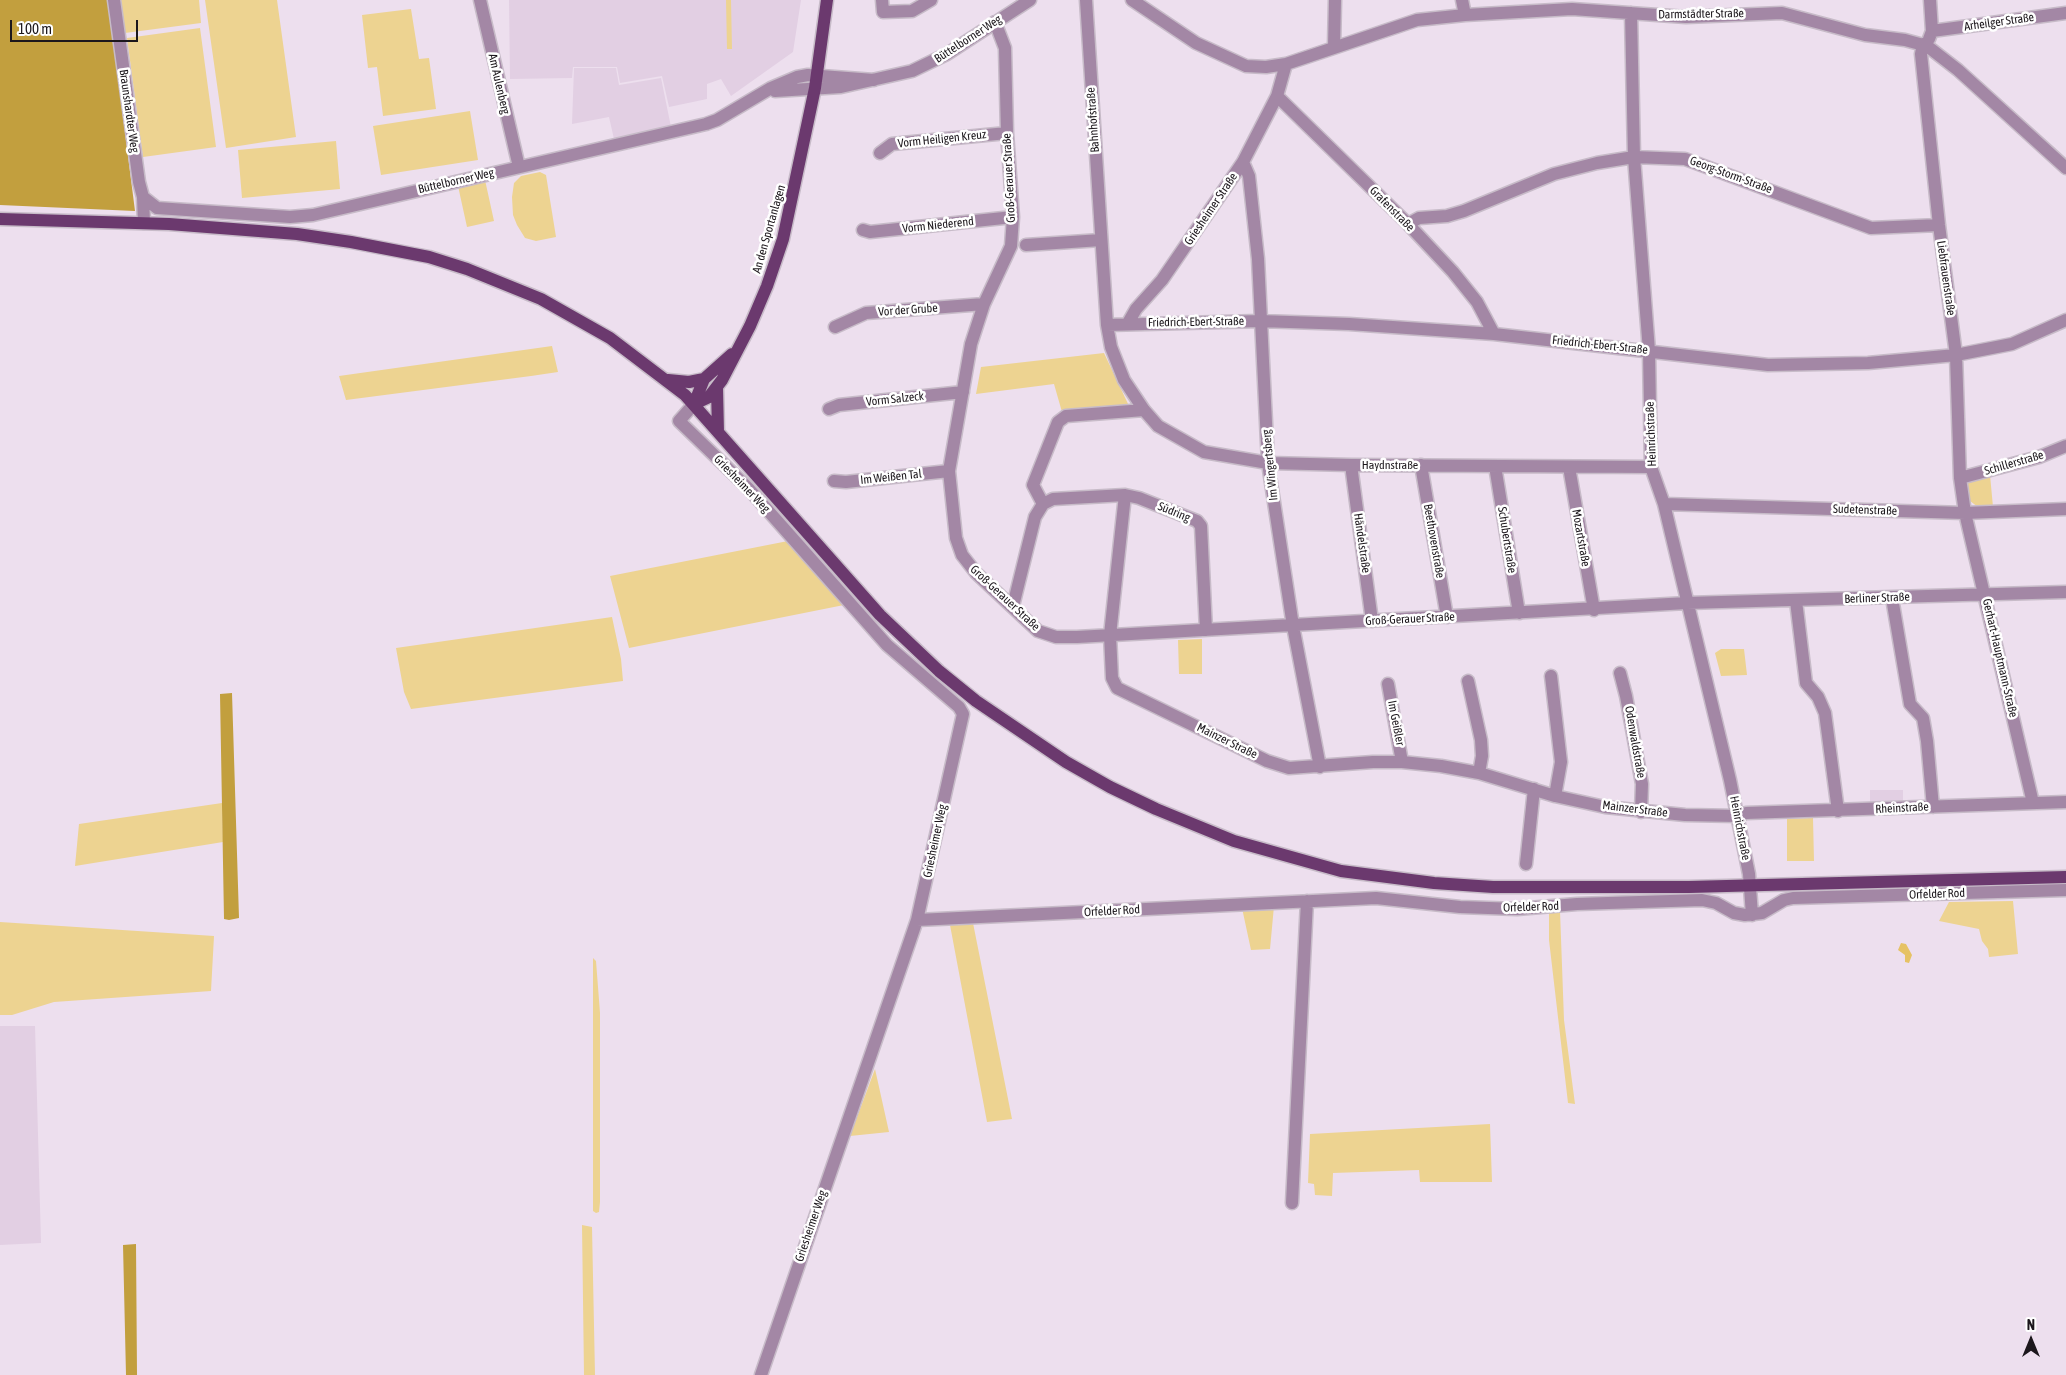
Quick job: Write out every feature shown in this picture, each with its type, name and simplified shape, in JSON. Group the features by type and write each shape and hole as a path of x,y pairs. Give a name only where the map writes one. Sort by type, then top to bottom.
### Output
{"main road":[{"name":"An den Sportanlagen","path":"718,388 760,302 783,239 812,107 827,0"},
{"path":"0,219 144,222 297,234 351,242 429,258 467,269 505,282 576,317 610,338 668,380 694,404 880,615 939,671 991,712 1066,762 1156,810 1234,841 1341,871 1434,883 1555,889 1750,880 1779,884 2066,877"},
{"path":"694,404 704,379 735,351"},
{"path":"668,380 689,382 704,379"},
{"path":"694,404 709,397 718,388"},
{"path":"718,388 718,432"}],"street":[{"name":"Braunshardter Weg","path":"114,0 138,182 143,197 144,222"},
{"name":"Am Aulenberg","path":"480,0 519,167"},
{"path":"882,0 883,12 912,11 930,0"},
{"name":"Büttelborner Weg","path":"143,197 157,208 290,217 313,215 706,124 717,120 762,93 816,82 841,87 926,65 947,54 1030,0"},
{"name":"Bahnhofstraße","path":"1086,0 1107,325"},
{"name":"Darmstädter Straße","path":"1132,0 1196,43 1239,63 1266,66 1286,64 1417,20 1465,15 1572,9 1686,17 1782,6 1864,35 1925,45 1958,70 2066,168"},
{"path":"1334,47 1335,0"},
{"path":"1462,0 1465,15"},
{"path":"1925,45 1932,31 1930,0"},
{"name":"Heinrichstraße","path":"1631,13 1634,158 1649,350 1651,467 1664,504 1738,816 1750,880"},
{"name":"Arheilger Straße","path":"1932,31 2066,13"},
{"name":"Groß-Gerauer Straße","path":"995,22 1005,48 1007,133 1013,217 1011,246 984,304 972,344 949,471 956,538 962,555 976,573 1038,631 1056,637 1110,636 1594,610 1687,603"},
{"name":"Liebfrauenstraße","path":"1925,45 1921,54 1939,225 1956,354 1960,478 1965,513"},
{"name":"Griesheimer Straße","path":"1128,323 1136,309 1162,280 1243,162 1277,96 1286,64"},
{"name":"Grafenstraße","path":"1277,96 1408,224 1466,288 1486,316 1494,334"},
{"name":"Vorm Heiligen Kreuz","path":"880,153 892,144 1007,133"},
{"name":"Georg-Storm-Straße","path":"1408,224 1419,218 1447,216 1464,211 1554,174 1597,163 1634,158 1685,159 1872,228 1939,225"},
{"name":"Im Wingertsberg","path":"1243,162 1249,176 1256,242 1268,463 1293,626 1320,767"},
{"name":"Vorm Niederend","path":"864,230 870,232 1013,217"},
{"path":"1026,245 1101,240"},
{"name":"Vor der Grube","path":"835,326 866,313 984,304"},
{"name":"Friedrich-Ebert-Straße","path":"1128,323 1260,321 1349,324 1494,334 1649,350 1766,365 1868,363 1956,354 2012,344 2066,320"},
{"path":"1107,325 1128,323"},
{"name":"Haydnstraße","path":"1107,325 1111,347 1124,380 1144,410 1158,426 1204,452 1268,463 1651,467"},
{"name":"Vorm Salzeck","path":"829,409 838,405 963,392"},
{"name":"Griesheimer Weg","path":"694,404 679,421 748,488 887,644 959,707 962,714 917,920 761,1375"},
{"path":"1013,606 1035,518 1043,504 1033,485 1058,422 1066,416 1144,410"},
{"name":"Schillerstraße","path":"1960,478 2039,457 2066,446"},
{"name":"Händelstraße","path":"1351,465 1372,621"},
{"name":"Beethovenstraße","path":"1421,465 1447,617"},
{"name":"Schubertstraße","path":"1495,466 1518,613"},
{"name":"Mozartstraße","path":"1569,467 1594,610"},
{"name":"Im Weißen Tal","path":"834,481 846,482 949,471"},
{"name":"Südring","path":"1043,504 1054,499 1124,495 1139,498 1197,522 1201,526 1206,630"},
{"name":"Mainzer Straße","path":"1124,495 1110,636 1112,678 1117,688 1267,761 1289,768 1402,762 1441,766 1479,773 1555,796 1605,807 1641,812 1738,816"},
{"name":"Sudetenstraße","path":"1664,504 1965,513 2066,509"},
{"name":"Gerhart-Hauptmann-Straße","path":"1965,513 2034,803"},
{"name":"Berliner Straße","path":"1687,603 2066,592"},
{"path":"1892,598 1910,704 1923,718 1928,741 1934,807"},
{"path":"1796,601 1806,683 1818,697 1825,713 1838,811"},
{"name":"Odenwaldstraße","path":"1620,673 1642,784 1641,812"},
{"path":"1551,676 1562,762 1555,796"},
{"path":"1468,681 1481,740 1482,756 1479,773"},
{"name":"Im Geißler","path":"1388,684 1402,762"},
{"path":"1526,864 1534,789"},
{"name":"Rheinstraße","path":"1738,816 1746,813 2066,802"},
{"path":"1750,880 1752,915"},
{"name":"Orfelder Rod","path":"917,920 1376,898 1460,907 1523,909 1577,904 1702,900 1716,902 1734,913 1752,915 1767,911 1784,900 1793,898 2066,890"},
{"path":"1292,1203 1307,901"}],"shaded area":[{"path":"0,0 108,0 135,211 0,205"},
{"path":"121,0 199,0 201,23 125,33"},
{"path":"205,0 277,0 296,137 226,148"},
{"path":"509,0 801,0 793,52 731,96 721,79 707,84 707,99 669,107 662,76 620,83 617,67 573,67 572,78 510,79"},
{"path":"726,0 731,0 732,49 727,49"},
{"path":"411,9 419,59 429,58 436,109 383,116 377,67 368,68 362,15"},
{"path":"200,28 216,147 143,157 127,38"},
{"path":"574,68 616,68 619,85 661,78 671,127 614,139 609,117 572,124"},
{"path":"470,111 478,160 381,175 373,126"},
{"path":"336,141 340,189 242,198 238,150"},
{"path":"540,172 546,175 556,237 536,241 525,238 517,225 513,215 512,197 514,183 521,176"},
{"path":"485,180 494,221 467,227 458,186"},
{"path":"552,346 558,372 531,376 346,400 339,376"},
{"path":"1104,353 1129,406 1062,412 1054,384 976,394 981,367"},
{"path":"1990,475 1993,507 1978,507 1970,501 1966,487 1970,479"},
{"path":"788,541 844,605 629,648 610,576"},
{"path":"612,617 621,659 623,681 411,709 404,692 396,648"},
{"path":"1202,639 1202,674 1179,674 1178,640"},
{"path":"1721,649 1744,649 1747,675 1721,676 1715,653"},
{"path":"232,693 239,918 229,920 224,919 220,694"},
{"path":"1870,790 1903,790 1903,804 1870,805"},
{"path":"222,803 223,842 75,866 79,824"},
{"path":"1813,818 1814,861 1787,861 1787,819"},
{"path":"2013,901 2018,954 1989,957 1988,949 1982,941 1979,929 1939,921 1949,902"},
{"path":"1274,906 1270,949 1251,950 1242,908"},
{"path":"1560,911 1564,1020 1575,1104 1568,1103 1549,940 1549,912"},
{"path":"0,922 214,936 211,991 54,1002 12,1015 0,1015"},
{"path":"973,923 1012,1119 987,1122 950,925"},
{"path":"1901,943 1906,944 1912,955 1909,963 1905,962 1905,955 1898,950"},
{"path":"593,958 596,961 600,1013 600,1202 599,1212 596,1213 593,1211"},
{"path":"0,1026 35,1026 41,1243 0,1245"},
{"path":"875,1069 889,1132 850,1136"},
{"path":"1490,1124 1492,1182 1420,1182 1419,1170 1333,1173 1332,1196 1315,1195 1314,1184 1308,1183 1310,1134"},
{"path":"582,1225 592,1227 595,1375 584,1375"},
{"path":"136,1244 137,1375 126,1375 123,1245"}]}
